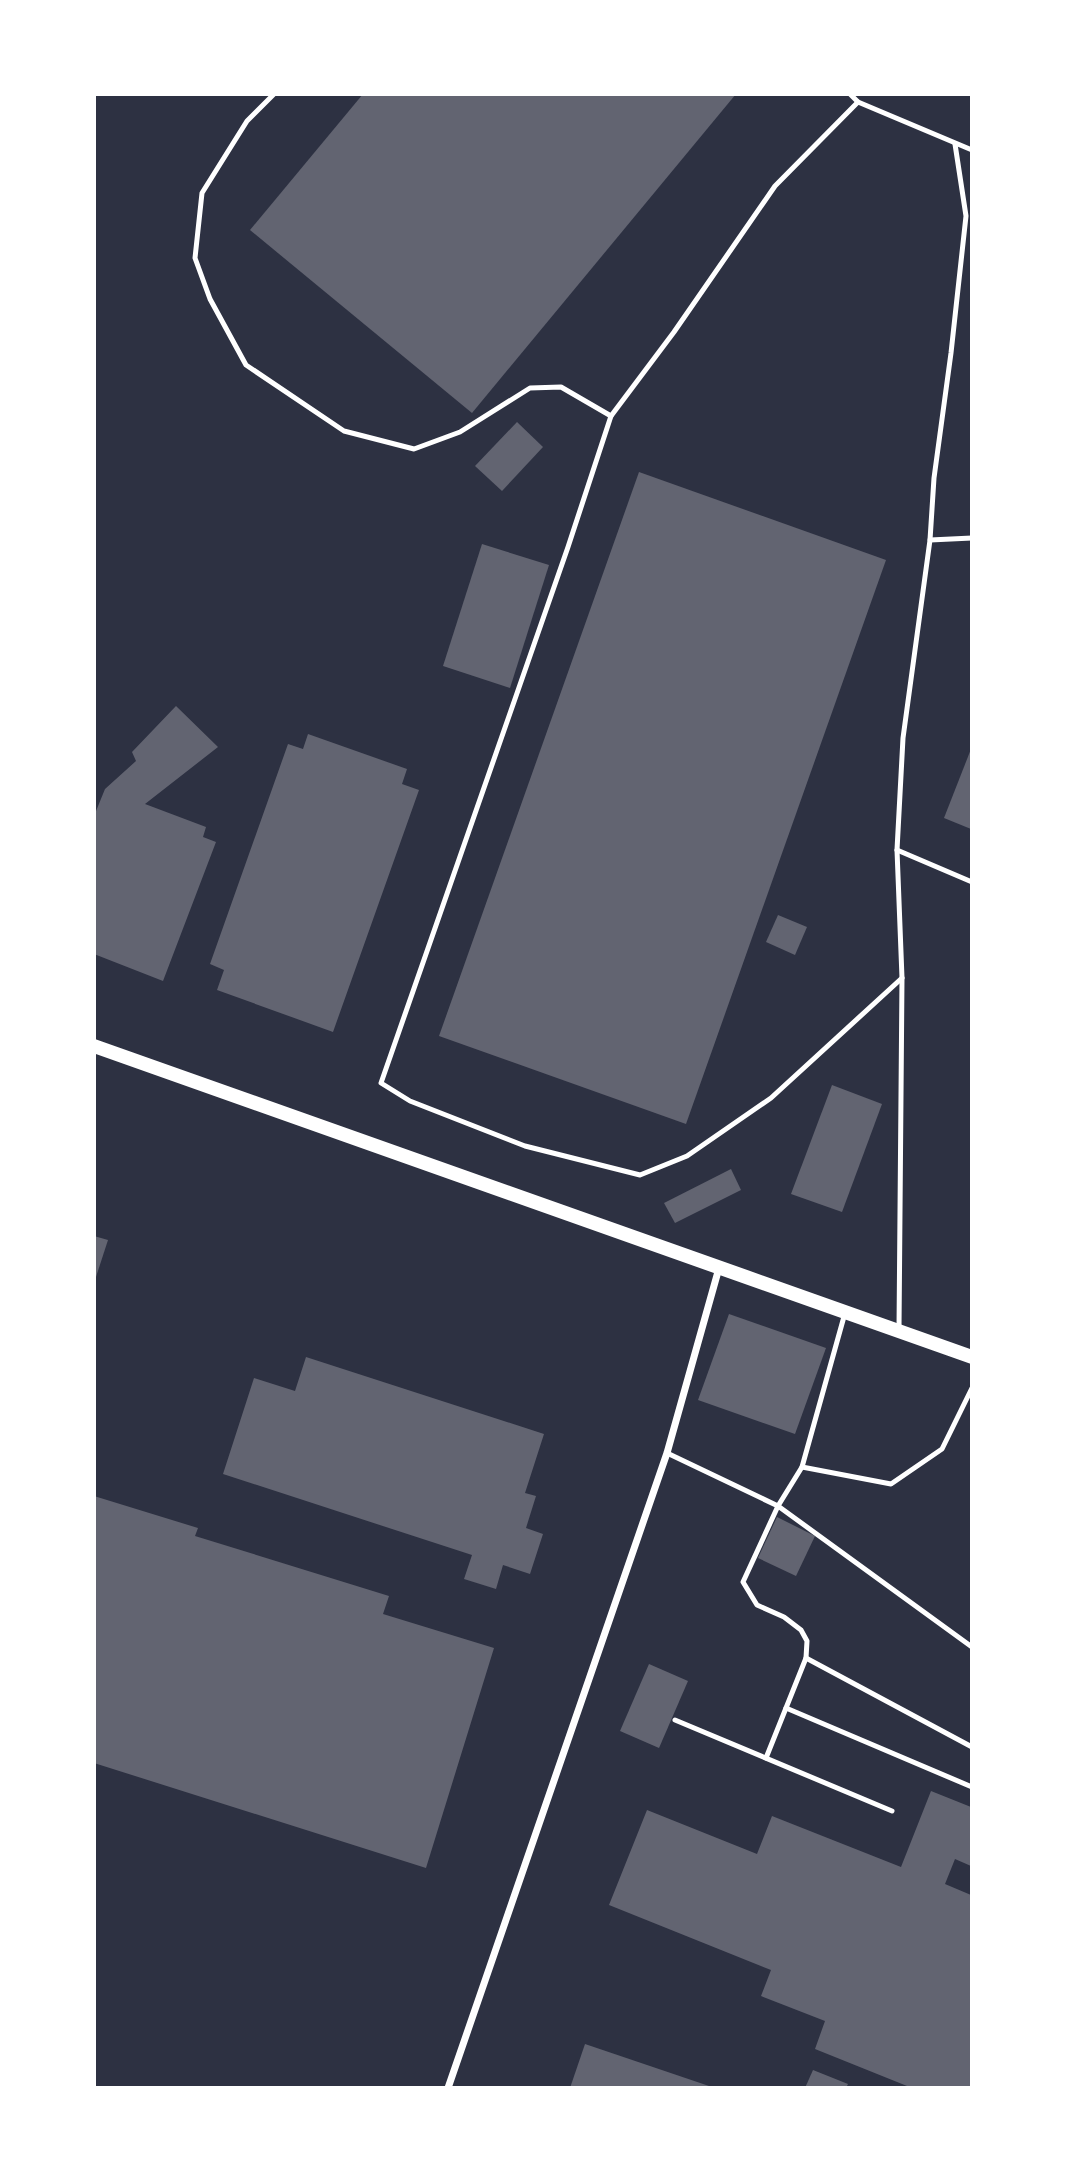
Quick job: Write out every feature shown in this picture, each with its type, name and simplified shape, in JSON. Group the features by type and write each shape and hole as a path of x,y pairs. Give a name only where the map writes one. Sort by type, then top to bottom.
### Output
{"main road":[{"path":"94,1046 971,1357"}],"street":[{"path":"448,2088 667,1453 719,1268"}],"lane":[{"path":"274,94 247,121 202,193 195,258 210,299 246,365 344,431 414,449 460,432 530,388 561,387 611,416"},
{"path":"850,94 858,102 971,150"},
{"path":"858,102 775,186 674,332 611,416 381,1083 410,1101 525,1146 640,1175 687,1156 771,1098 902,978"},
{"path":"899,1332 902,978 897,850 903,738 930,540 934,478 966,216 955,144"},
{"path":"930,540 971,538"},
{"path":"897,850 971,882"},
{"path":"766,1758 806,1658 807,1640 785,1617 757,1605 743,1582 778,1506 802,1467 845,1312"},
{"path":"802,1467 891,1484 942,1449 971,1388"},
{"path":"667,1453 778,1506 971,1647"},
{"path":"806,1658 971,1747"},
{"path":"786,1708 971,1787"},
{"path":"676,1720 892,1811"}],"building":[{"path":"363,94 736,94 472,413 250,230"},
{"path":"517,422 543,447 502,491 475,466"},
{"path":"639,472 886,560 686,1124 439,1036"},
{"path":"482,544 549,565 510,688 443,666"},
{"path":"176,706 218,747 145,804 206,827 203,837 216,842 163,981 94,954 94,816 105,789 136,761 132,752"},
{"path":"308,734 407,769 402,784 419,790 333,1032 217,990 224,970 210,964 288,744 303,749"},
{"path":"971,749 971,829 944,818"},
{"path":"778,915 807,927 795,955 766,942"},
{"path":"832,1085 882,1104 842,1212 791,1194"},
{"path":"731,1169 741,1190 675,1223 664,1203"},
{"path":"94,1236 108,1240 95,1280 94,1280"},
{"path":"729,1314 826,1348 795,1434 698,1400"},
{"path":"306,1357 544,1434 525,1493 536,1496 526,1528 543,1534 530,1574 503,1565 496,1589 464,1579 472,1555 223,1474 254,1378 295,1391"},
{"path":"94,1496 198,1528 195,1536 389,1596 383,1614 494,1648 426,1868 94,1763"},
{"path":"777,1517 815,1536 796,1576 758,1558"},
{"path":"649,1664 688,1681 659,1748 620,1731"},
{"path":"931,1791 971,1807 971,1866 955,1859 945,1884 971,1895 971,2088 912,2088 815,2049 825,2021 761,1996 771,1970 609,1905 647,1810 757,1854 772,1816 901,1867"},
{"path":"585,2044 712,2087 712,2088 570,2088"},
{"path":"813,2070 848,2084 846,2088 805,2088"}]}
